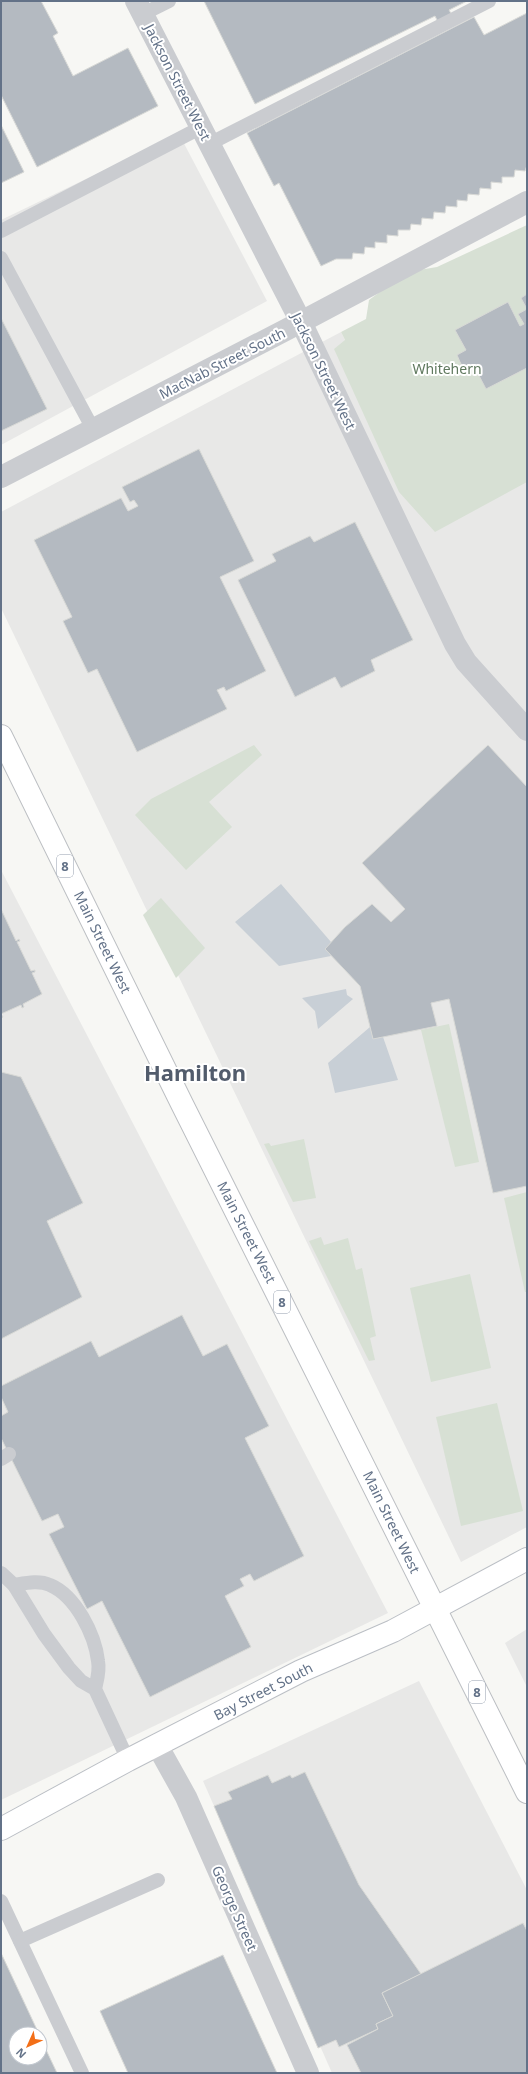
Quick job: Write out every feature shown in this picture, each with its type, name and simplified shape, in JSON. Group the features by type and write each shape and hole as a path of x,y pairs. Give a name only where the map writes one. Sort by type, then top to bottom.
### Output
{"main road":[{"name":"Main Street West","path":"1,736 527,1792"},
{"name":"Bay Street South","path":"1,1829 128,1760 301,1671 393,1631 527,1559"}],"street":[{"name":"Jackson Street West","path":"140,8 301,322 455,644 466,662 527,730"},
{"name":"MacNab Street South","path":"1,477 301,322 527,202"},
{"name":"George Street","path":"157,1745 186,1797 308,2073"}],"lane":[{"path":"140,8 169,1"},
{"path":"1,231 489,1"},
{"path":"1,258 93,429"},
{"path":"1,1573 14,1585 44,1634 69,1668 82,1681 95,1689 128,1760"},
{"path":"14,1585 38,1582 50,1585 63,1593 72,1602 88,1630 94,1645 99,1673 95,1689"},
{"path":"20,1941 158,1880"},
{"path":"1,1901 82,2073"}],"shaded area":[{"path":"179,134 267,301 1,445 1,220"},
{"path":"341,332 434,525 527,475 527,1527 461,1562 1,608 1,512"},
{"path":"1,870 388,1613 1,1800"},
{"path":"281,884 331,942 326,949 331,956 279,966 235,922"},
{"path":"346,989 347,995 353,999 318,1029 315,1011 302,998"},
{"path":"370,1027 373,1039 383,1037 398,1080 335,1093 328,1063"},
{"path":"527,1629 527,1687 505,1643"},
{"path":"419,1681 527,1890 527,1991 366,2073 332,2073 203,1781"}],"green space":[{"name":"Whitehern","path":"527,225 527,482 435,532 399,492 334,349 345,340 341,332 366,319 369,300 407,272 437,267"},
{"path":"254,745 262,755 209,802 232,827 186,870 135,815 151,799"},
{"path":"161,898 205,948 176,978 143,915"},
{"path":"449,1024 479,1162 455,1167 421,1030"},
{"path":"304,1139 316,1198 293,1202 264,1144 269,1143 271,1146"},
{"path":"527,1192 527,1292 525,1292 504,1198"},
{"path":"321,1237 324,1245 348,1238 356,1270 362,1268 376,1336 370,1338 375,1360 369,1361 309,1241"},
{"path":"470,1274 491,1368 431,1382 410,1288"},
{"path":"497,1403 523,1511 461,1526 436,1417"}],"building":[{"path":"1,1 41,1 58,33 53,36 73,76 128,48 158,106 37,167 1,95"},
{"path":"204,1 467,1 449,10 453,17 439,24 435,16 255,104"},
{"path":"527,13 527,165 525,171 515,170 514,177 502,177 502,183 491,182 491,189 480,188 479,195 468,194 467,201 457,200 457,207 446,206 445,213 434,212 433,219 422,218 421,225 411,224 410,230 398,230 398,236 387,235 387,243 375,242 375,248 365,247 364,254 353,253 352,259 336,259 321,266 279,183 274,186 247,133 474,17 484,35"},
{"path":"1,125 24,172 1,183"},
{"path":"527,294 527,309 521,298"},
{"path":"508,302 520,326 524,324 518,314 527,309 527,368 486,389 474,366 465,371 460,362 457,355 466,350 455,330"},
{"path":"1,318 47,409 1,431"},
{"path":"199,449 254,561 220,577 266,671 226,691 224,687 217,690 227,709 137,752 97,669 88,673 63,621 72,617 34,540 121,498 128,511 138,506 134,500 130,502 122,487"},
{"path":"355,522 413,640 371,660 375,671 341,688 335,677 295,697 238,580 276,561 272,554 310,536 314,542"},
{"path":"488,745 527,787 527,1186 493,1193 449,999 431,1003 437,1026 373,1039 360,986 325,949 345,927 372,904 391,922 405,909 362,863"},
{"path":"1,909 16,941 19,939 20,941 17,942 31,971 35,970 35,972 32,973 42,994 23,1004 24,1007 22,1008 21,1005 1,1014"},
{"path":"1,1072 21,1077 83,1203 47,1221 82,1297 1,1339"},
{"path":"182,1315 203,1356 227,1344 269,1426 245,1438 304,1556 254,1581 250,1574 240,1579 244,1586 225,1596 251,1647 150,1697 102,1601 87,1609 49,1534 64,1527 58,1514 42,1521 1,1438 1,1416 8,1412 1,1397 1,1386 91,1341 99,1357"},
{"path":"305,1772 359,1885 421,1974 382,1993 393,2016 376,2024 378,2029 339,2047 336,2040 318,2048 214,1806 232,1799 228,1792 268,1775 272,1783 290,1775 292,1778"},
{"path":"523,1923 527,1931 527,2073 361,2073 347,2045 378,2029 376,2024 393,2016 382,1993"},
{"path":"1,1953 35,2026 8,2026 8,2066 48,2066 48,2054 57,2073 1,2073"},
{"path":"223,1955 277,2073 128,2073 100,2011"}],"district":[{"name":"Hamilton","path":"195,1072"}]}
